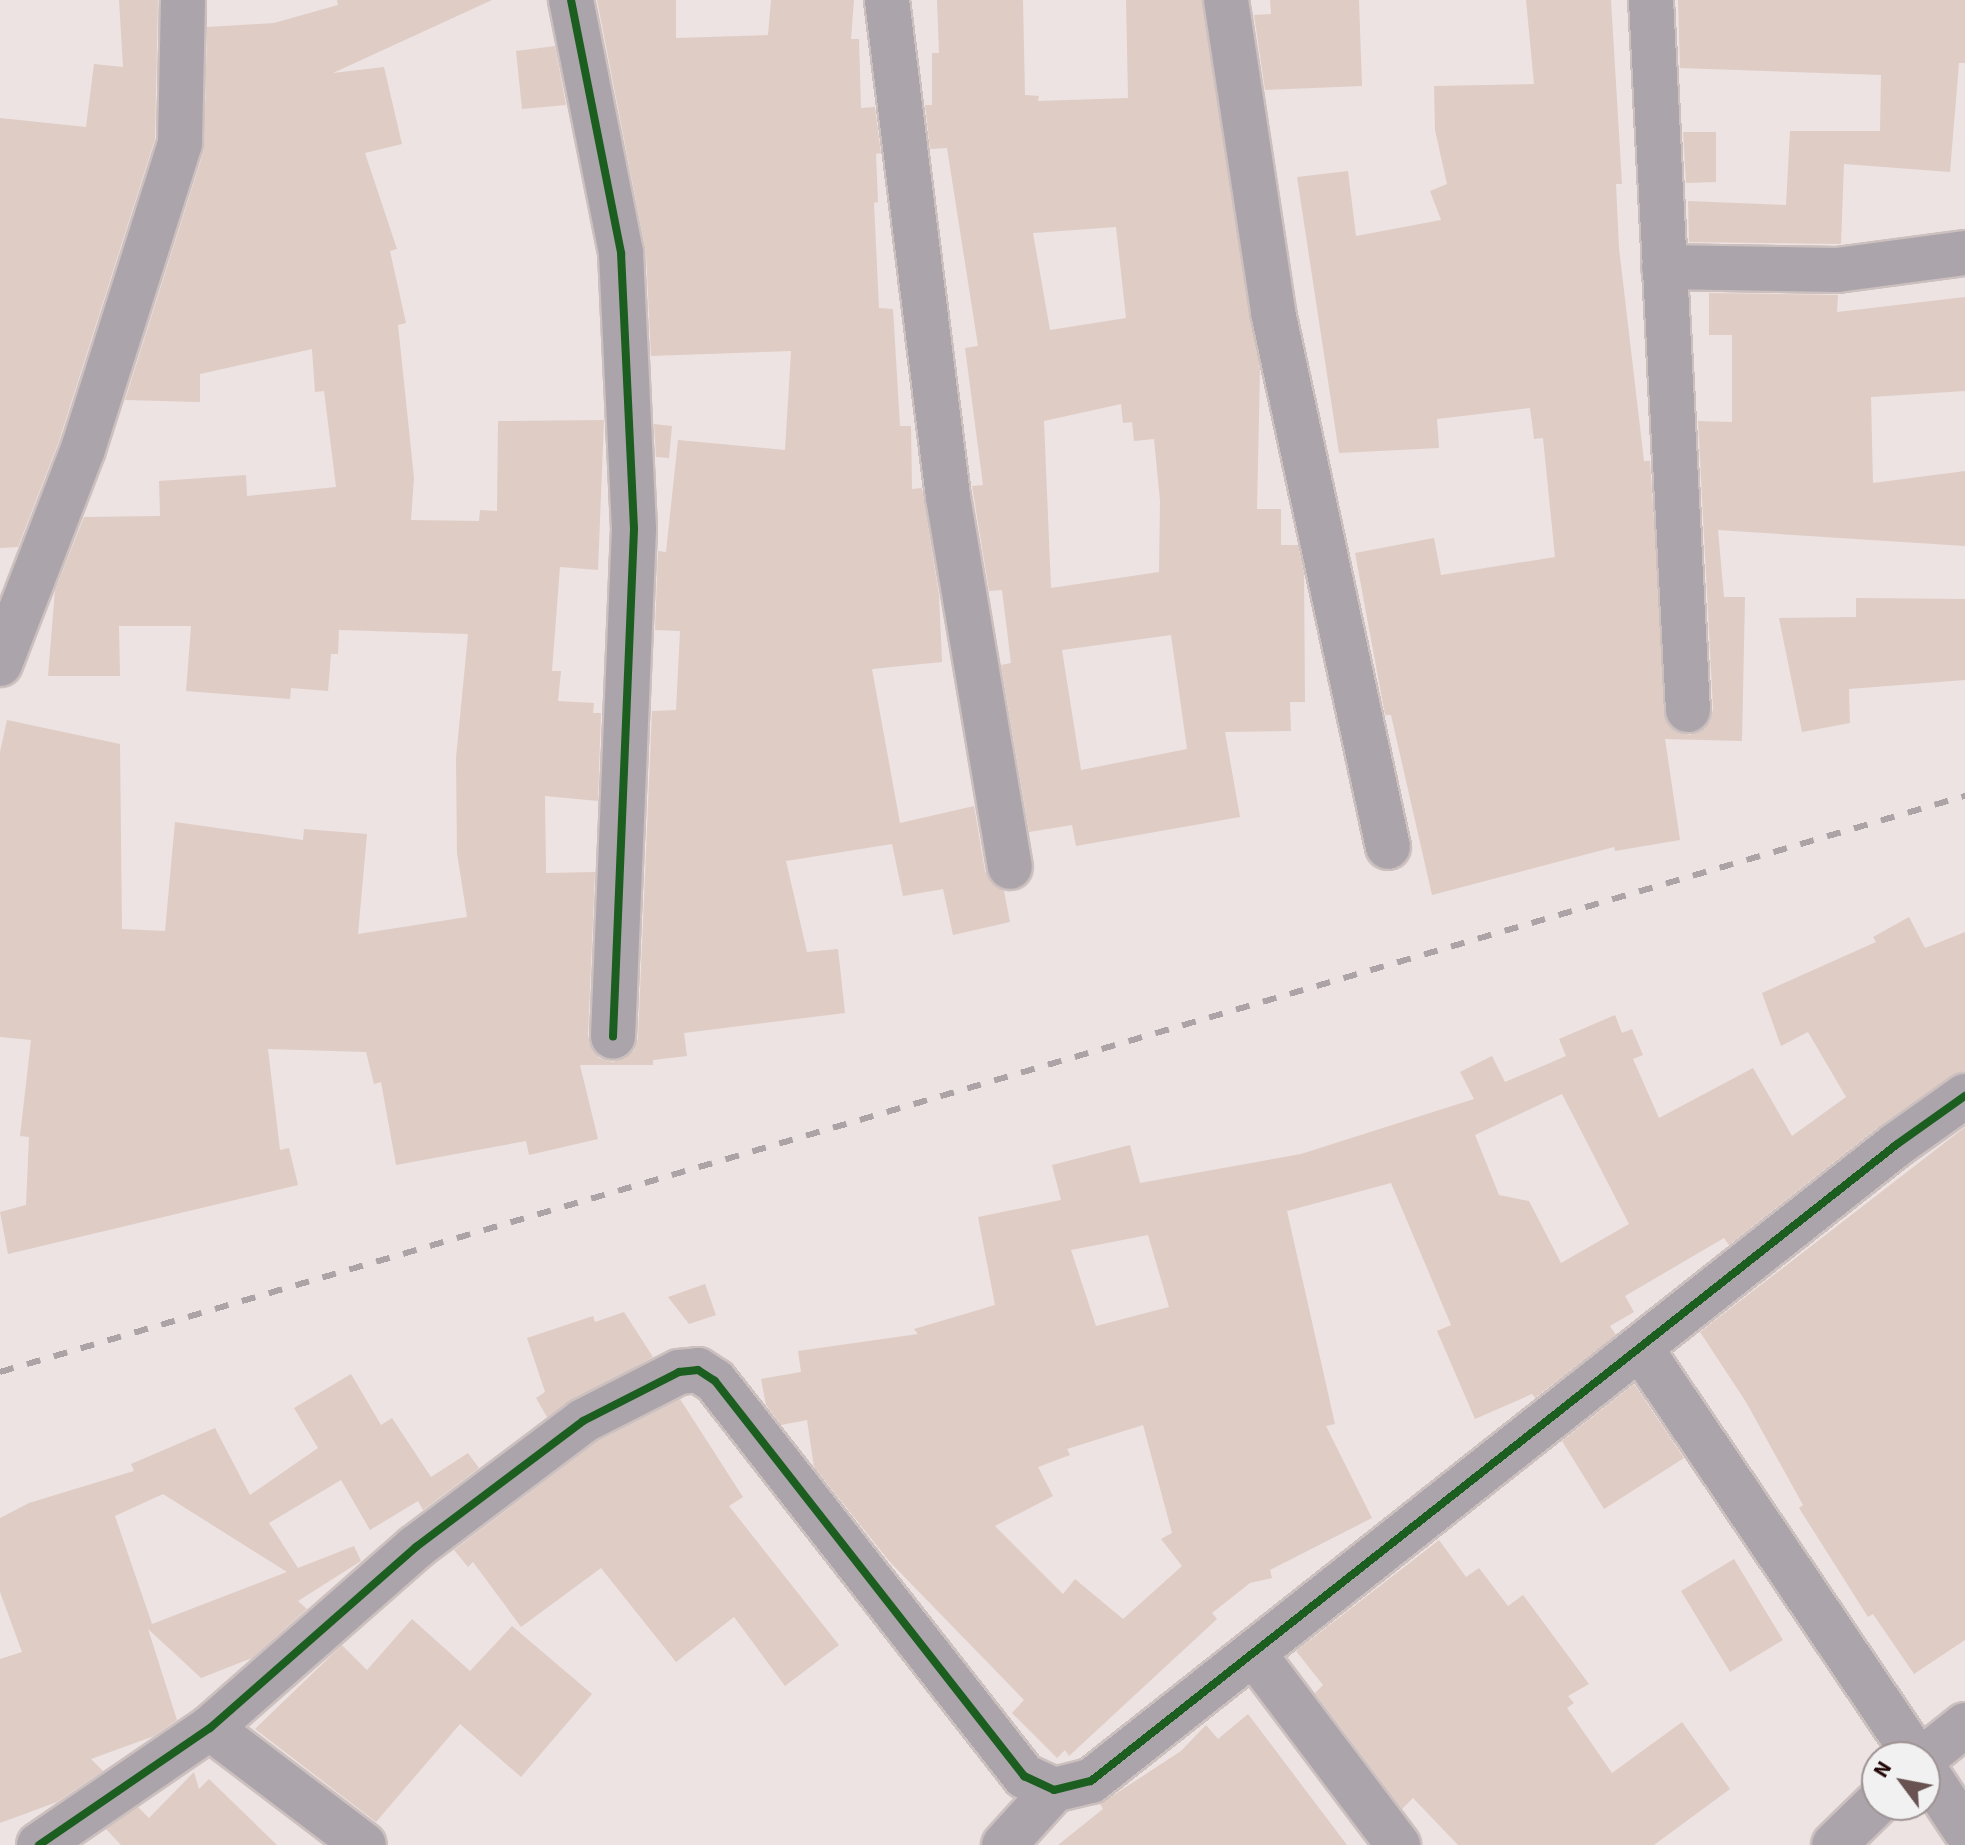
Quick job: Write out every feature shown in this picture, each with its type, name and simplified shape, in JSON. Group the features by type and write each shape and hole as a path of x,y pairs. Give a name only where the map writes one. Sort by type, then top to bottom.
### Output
{"street":[{"path":"0,664 83,449 180,143 183,0"},
{"path":"571,0 621,253 634,529 613,1037"},
{"path":"887,0 948,497 1010,867"},
{"path":"1226,0 1273,312 1388,847"},
{"path":"1651,0 1688,710"},
{"path":"1664,267 1837,270 1965,253"},
{"path":"1004,1845 1054,1790 1091,1781 1965,1096"},
{"path":"1641,1349 1905,1741"},
{"path":"39,1845 210,1728 416,1547 583,1421 679,1372 698,1370 715,1381 1024,1776 1054,1790"},
{"path":"1255,1655 1398,1845"},
{"path":"1941,1744 1965,1725"},
{"path":"210,1728 364,1845"},
{"path":"1941,1794 1965,1830"},
{"path":"1834,1845 1861,1819"}],"building":[{"path":"119,0 158,0 155,139 59,441 18,547 0,548 0,118 86,127 94,64 123,67"},
{"path":"337,0 492,0 333,73 384,67 402,144 365,153 397,249 390,251 406,323 398,325 414,478 411,520 479,521 480,510 497,511 498,421 604,420 598,570 560,567 552,671 561,671 558,701 594,703 593,713 601,713 598,801 545,796 546,873 595,872 588,1036 599,1058 613,1062 634,1051 638,1038 652,711 676,710 680,631 655,630 658,551 666,552 678,440 785,450 791,351 651,356 646,253 597,0 676,0 676,38 768,35 771,0 854,0 851,39 859,39 861,108 875,107 881,153 876,154 878,202 874,203 879,308 893,309 900,426 911,426 912,489 922,488 939,595 942,662 872,669 900,823 974,806 985,871 991,883 1004,891 1010,922 953,935 943,889 903,896 892,844 786,861 807,952 838,949 845,1013 684,1033 687,1056 653,1060 653,1065 580,1065 598,1139 529,1155 526,1141 396,1165 381,1082 374,1084 366,1052 268,1049 280,1150 289,1148 298,1185 8,1254 0,1212 26,1205 29,1137 20,1136 31,1040 0,1037 0,752 7,720 120,744 122,929 165,931 175,822 303,840 304,829 367,834 358,934 467,917 457,853 456,758 468,634 339,630 338,654 331,654 328,691 291,688 290,699 186,691 191,626 119,626 120,676 48,676 55,590 84,517 160,516 159,481 246,475 247,496 336,487 324,391 315,392 312,349 200,374 200,402 125,400 204,150 207,27 274,23 338,5"},
{"path":"937,0 1023,0 1025,95 1039,96 1038,101 1128,98 1126,0 1202,0 1260,369 1257,509 1281,509 1281,545 1298,545 1304,573 1305,702 1290,702 1291,731 1225,732 1240,817 1076,846 1072,825 1029,832 1001,665 1011,663 1002,590 989,591 972,486 983,485 965,348 978,346 947,148 930,149 925,105 932,105 932,53 939,53","holes":["1116,227 1126,318 1050,330 1033,233","1121,404 1123,423 1132,422 1134,441 1154,439 1160,501 1159,572 1051,588 1044,421","1171,635 1187,749 1081,770 1062,650"]},
{"path":"1270,0 1359,0 1362,86 1265,90 1254,15 1271,14"},
{"path":"1526,0 1611,0 1622,184 1616,184 1619,248 1644,461 1650,461 1668,724 1690,735 1710,722 1713,709 1698,421 1732,422 1732,335 1709,335 1709,293 1838,295 1837,312 1965,297 1965,391 1871,397 1873,483 1965,471 1965,546 1718,530 1724,597 1745,597 1742,741 1665,739 1680,840 1615,851 1614,847 1432,895 1391,715 1385,715 1355,553 1434,538 1441,575 1555,557 1543,438 1534,439 1530,408 1437,419 1439,448 1339,453 1297,177 1348,171 1356,236 1441,220 1430,191 1447,184 1435,130 1434,86 1534,84"},
{"path":"1678,0 1965,0 1965,63 1959,63 1950,172 1844,164 1841,244 1689,242 1688,201 1786,205 1790,131 1880,131 1881,75 1680,68"},
{"path":"555,46 566,105 522,109 516,51"},
{"path":"1683,132 1716,132 1716,182 1686,183"},
{"path":"654,424 672,426 669,458 656,457"},
{"path":"1856,598 1965,599 1965,680 1849,689 1850,723 1802,732 1779,618 1856,617"},
{"path":"1909,917 1925,948 1965,932 1965,1071 1951,1076 1881,1125 1729,1245 1724,1238 1625,1296 1634,1312 1610,1326 1616,1335 1535,1398 1532,1394 1475,1419 1437,1331 1451,1325 1391,1183 1287,1211 1335,1424 1326,1426 1372,1518 1270,1570 1272,1578 1250,1583 1212,1613 1217,1619 1069,1756 1065,1750 1057,1758 1012,1713 1024,1700 889,1561 814,1467 807,1420 781,1425 766,1405 761,1379 801,1372 798,1351 918,1334 914,1329 995,1305 978,1217 1061,1200 1052,1165 1130,1145 1140,1183 1301,1154 1474,1099 1460,1072 1492,1056 1505,1082 1566,1056 1559,1039 1615,1015 1622,1033 1632,1029 1643,1055 1633,1059 1659,1118 1753,1068 1792,1136 1846,1097 1808,1032 1781,1046 1762,993 1876,942 1873,937","holes":["1562,1094 1629,1224 1561,1263 1529,1201 1499,1195 1475,1135","1148,1235 1169,1307 1096,1326 1071,1250","1143,1425 1172,1533 1161,1539 1182,1566 1123,1619 1075,1579 1063,1594 995,1526 1053,1496 1038,1467 1070,1455 1067,1449"]},
{"path":"1965,1127 1965,1640 1914,1674 1873,1614 1868,1617 1799,1508 1803,1505 1746,1402 1700,1332"},
{"path":"705,1284 716,1315 689,1324 668,1297"},
{"path":"624,1312 653,1357 547,1417 536,1398 545,1392 527,1338 593,1316 595,1322"},
{"path":"351,1374 381,1425 392,1418 431,1477 468,1453 479,1468 423,1510 418,1501 370,1530 341,1480 269,1523 298,1568 354,1546 361,1561 298,1601 307,1609 252,1658 201,1678 148,1629 177,1720 154,1736 91,1759 103,1771 57,1802 0,1823 0,1659 22,1652 0,1592 0,1518 29,1503 134,1471 131,1464 215,1428 250,1495 318,1448 294,1408","holes":["163,1494 287,1572 152,1624 115,1516"]},
{"path":"1634,1384 1684,1458 1604,1509 1562,1441"},
{"path":"680,1399 743,1497 729,1506 839,1645 785,1686 734,1617 676,1662 601,1568 521,1627 473,1562 468,1567 454,1550 596,1442"},
{"path":"1439,1540 1466,1577 1479,1568 1508,1606 1523,1595 1589,1684 1568,1696 1574,1703 1567,1708 1612,1773 1682,1722 1730,1789 1654,1845 1458,1845 1413,1798 1402,1809 1315,1693 1323,1685 1296,1651"},
{"path":"1734,1559 1783,1640 1730,1672 1681,1591"},
{"path":"412,1619 470,1671 512,1626 592,1694 521,1777 460,1724 376,1822 255,1729 342,1645 367,1670"},
{"path":"1248,1714 1347,1845 1058,1845 1103,1809 1100,1804 1181,1751 1206,1725 1218,1739"},
{"path":"194,1772 199,1789 209,1779 277,1845 121,1845 106,1829 138,1807 149,1818"}],"railway":[{"path":"0,1372 1965,796"}],"cycle path":[{"path":"571,0 621,253 634,529 613,1037"},
{"path":"39,1845 210,1728 416,1547 583,1421 679,1372 698,1370 715,1381 1024,1776 1054,1790 1091,1781 1896,1145 1965,1096"}]}
